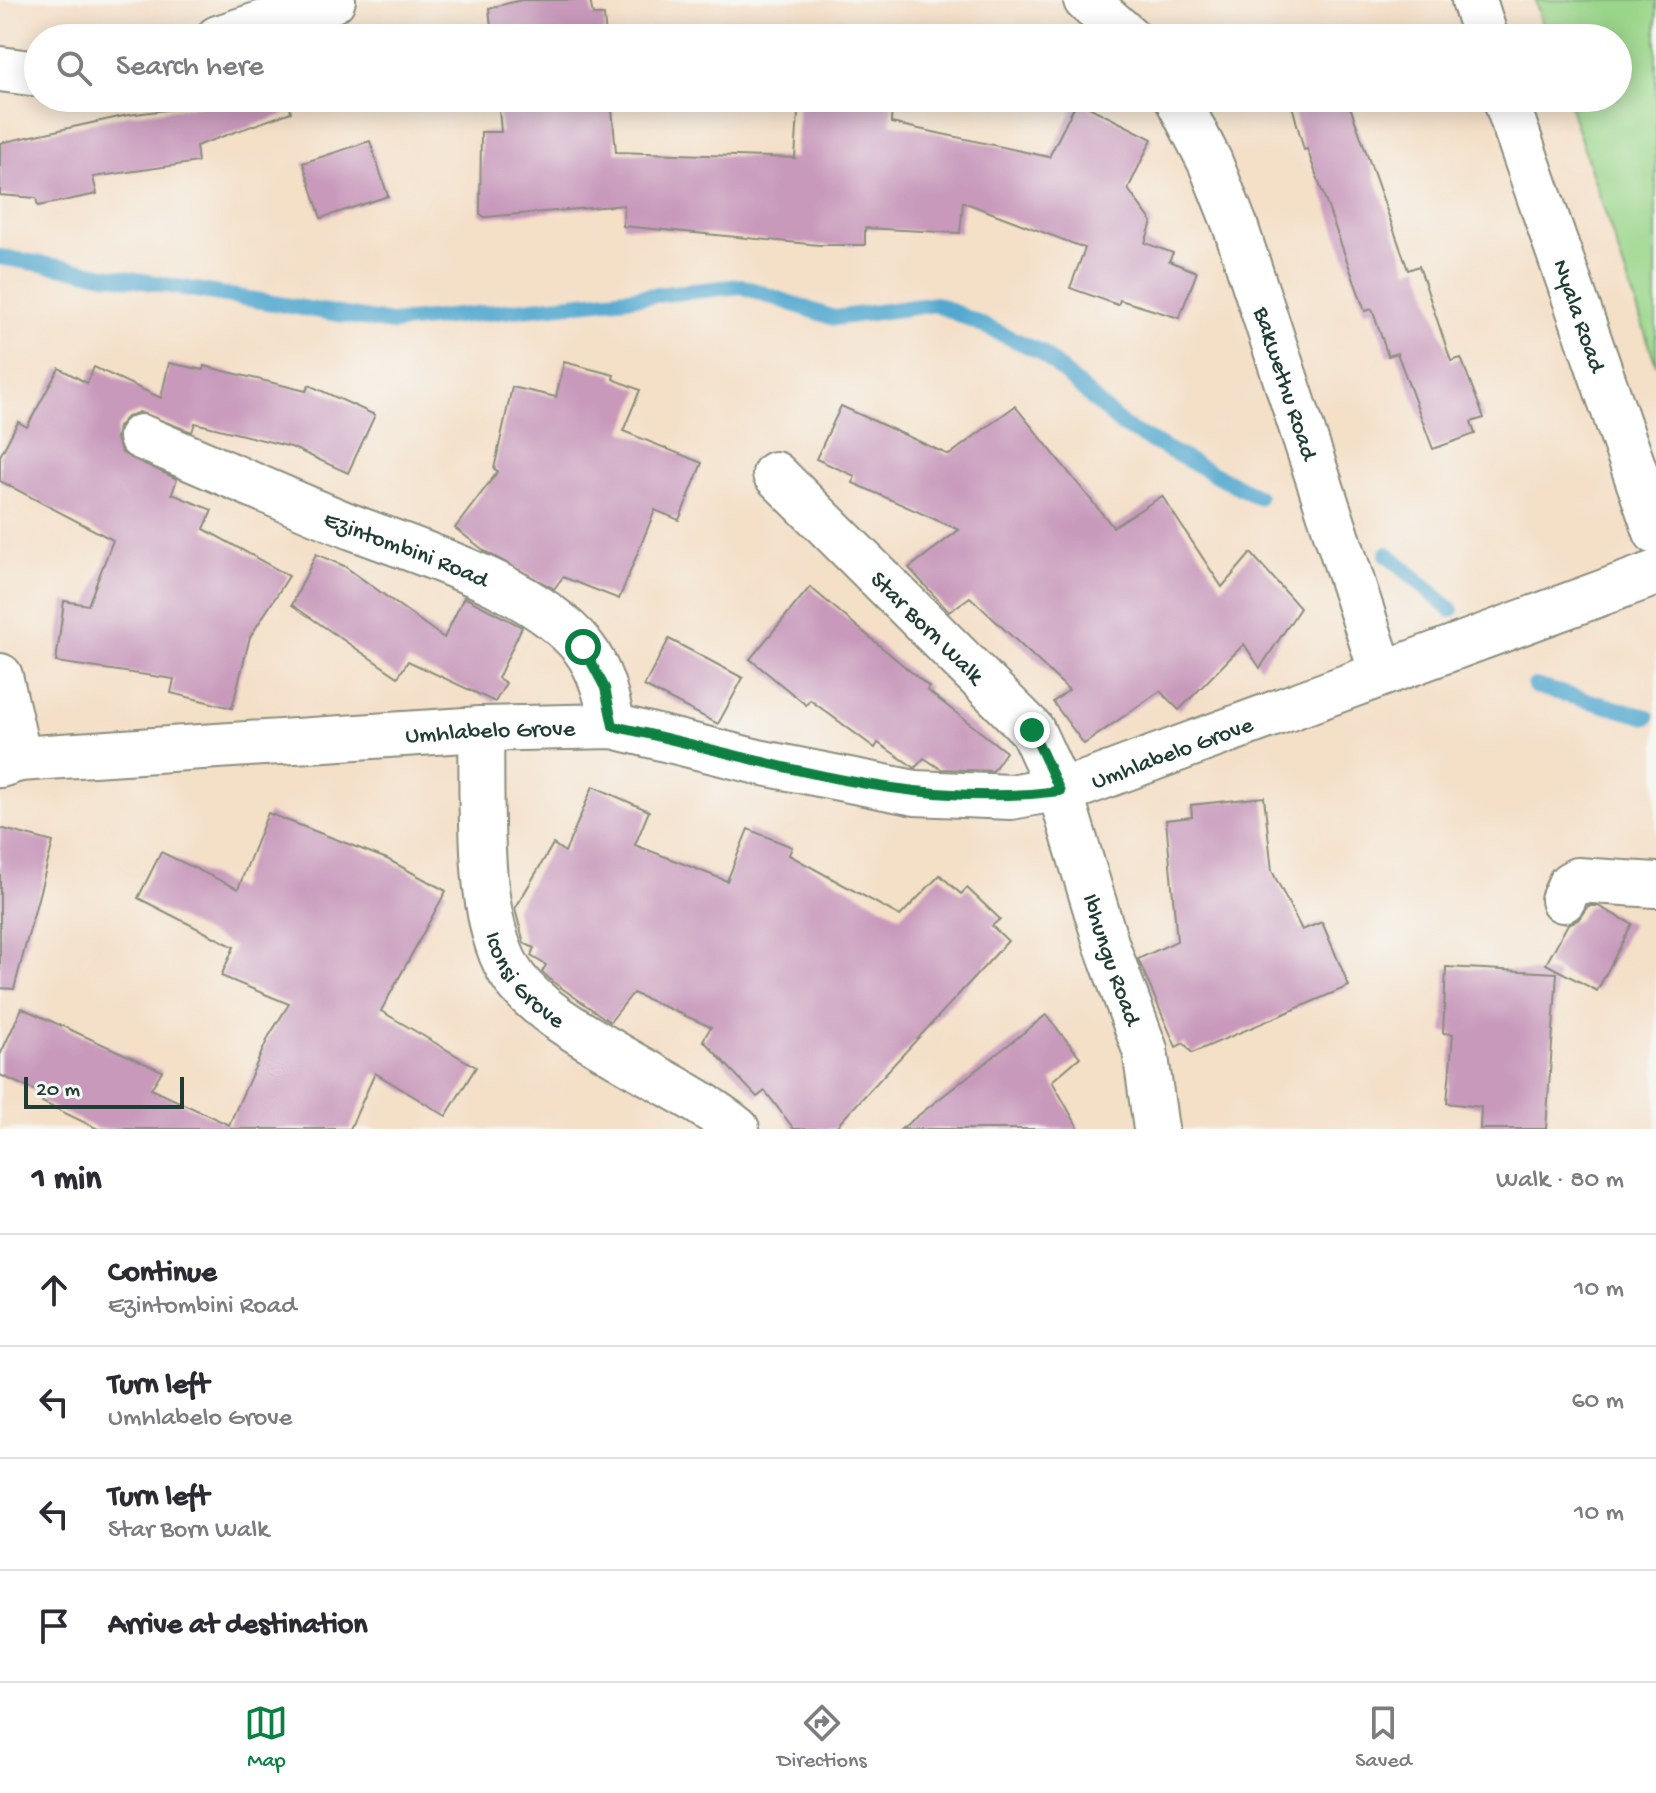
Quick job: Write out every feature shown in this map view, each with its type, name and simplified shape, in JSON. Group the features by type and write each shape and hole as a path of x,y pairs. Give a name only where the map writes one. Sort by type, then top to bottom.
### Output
{"street":[{"path":"260,24 333,0"},
{"path":"1086,0 1113,24"},
{"path":"1474,0 1482,24"},
{"path":"0,69 24,72"},
{"name":"Bakwethu Road","path":"1184,112 1210,162 1235,225 1382,673"},
{"name":"Nyala Road","path":"1510,112 1656,532"},
{"name":"Ezintombini Road","path":"141,437 453,567 540,611 568,632 594,663 605,688 613,726"},
{"name":"Star Born Walk","path":"775,474 1032,730 1060,791"},
{"name":"Umhlabelo Grove","path":"10,762 481,729 613,726 758,762 915,793 1011,797 1060,791 1207,741 1656,573"},
{"path":"0,676 10,762"},
{"name":"Iconsi Grove","path":"481,729 488,909 504,961 515,979 533,999 572,1028 737,1129"},
{"name":"Ibhungu Road","path":"1060,791 1107,946 1145,1050 1156,1129"},
{"path":"1563,900 1570,884 1583,879 1656,885"}],"green space":[{"path":"1535,0 1656,0 1656,365 1572,112 1632,112 1632,24 1543,24"}],"building":[{"path":"521,0 590,0 593,15 604,15 605,24 491,24 489,8"},
{"path":"151,112 291,112 196,146 198,162 93,177 97,194 38,206 36,198 0,195 0,143"},
{"path":"499,112 612,112 616,152 795,158 798,112 892,112 891,123 1049,157 1072,112 1099,112 1152,139 1128,189 1152,222 1145,243 1173,253 1169,261 1197,272 1179,318 1120,300 1118,305 1070,288 1085,248 963,202 960,233 865,228 865,245 819,245 623,226 624,205 485,217 480,214 481,132 501,132"},
{"path":"1294,112 1352,112 1408,270 1419,266 1451,361 1461,358 1484,418 1471,422 1475,434 1433,449 1397,353 1388,356 1372,309 1365,311 1307,149 1304,150"},
{"path":"370,141 388,196 321,218 303,163"},
{"path":"564,362 614,375 613,379 640,390 623,431 702,463 679,520 655,510 619,599 563,577 554,589 486,552 455,528 498,471 494,469 512,387 556,397"},
{"path":"169,363 203,370 204,366 306,391 309,385 375,415 348,473 291,447 195,423 192,432 139,412 127,417 118,427 116,439 122,453 177,479 172,494 212,510 204,529 289,576 250,637 232,708 171,693 174,679 56,662 64,601 88,605 113,540 0,481 0,456 18,422 27,427 59,368 87,383 94,367 161,398"},
{"path":"841,406 949,455 1015,406 1113,527 1162,496 1222,587 1251,553 1300,608 1260,668 1244,644 1179,710 1160,691 1084,744 1053,702 1069,690 970,597 949,612 909,568 959,530 853,483 855,476 816,459"},
{"path":"316,554 344,566 444,638 464,597 522,627 498,678 506,683 495,702 408,661 398,677 292,605"},
{"path":"810,587 929,687 927,690 1006,752 993,771 941,769 924,758 915,768 878,743 875,748 810,700 806,705 750,659"},
{"path":"669,639 743,678 718,724 644,686"},
{"path":"593,786 649,811 635,845 727,881 748,829 792,847 789,855 900,916 940,875 961,894 967,888 1000,919 992,926 1008,941 834,1129 794,1129 765,1091 757,1097 703,1040 711,1027 633,993 610,1022 553,982 542,972 546,965 531,956 534,948 524,943 515,909 553,844 565,852"},
{"path":"1264,797 1272,871 1302,930 1322,922 1349,986 1192,1053 1184,1043 1176,1047 1138,959 1177,941 1166,820 1192,817 1191,805"},
{"path":"268,813 387,859 446,891 381,1011 476,1067 446,1116 375,1073 350,1129 98,1129 42,1102 45,1095 0,1075 0,1055 22,1008 162,1071 151,1089 229,1125 269,1036 289,1004 221,976 234,947 138,898 161,852 238,889"},
{"path":"0,828 53,842 14,989 0,988"},
{"path":"1588,906 1598,906 1632,924 1597,991 1546,964 1568,924 1578,920"},
{"path":"1446,967 1557,973 1546,1129 1480,1129 1481,1107 1447,1103 1453,1034 1443,1033"},
{"path":"1046,1015 1080,1057 1052,1081 1079,1129 901,1129"}],"waterway":[{"path":"0,257 392,323 741,286 834,318 936,304 1041,352 1123,426 1258,497"},
{"path":"1387,554 1451,610"},
{"path":"1535,686 1647,717"}],"route":[{"path":"583,647 605,688 613,726 758,762 915,793 1011,797 1060,791 1032,730"}]}
